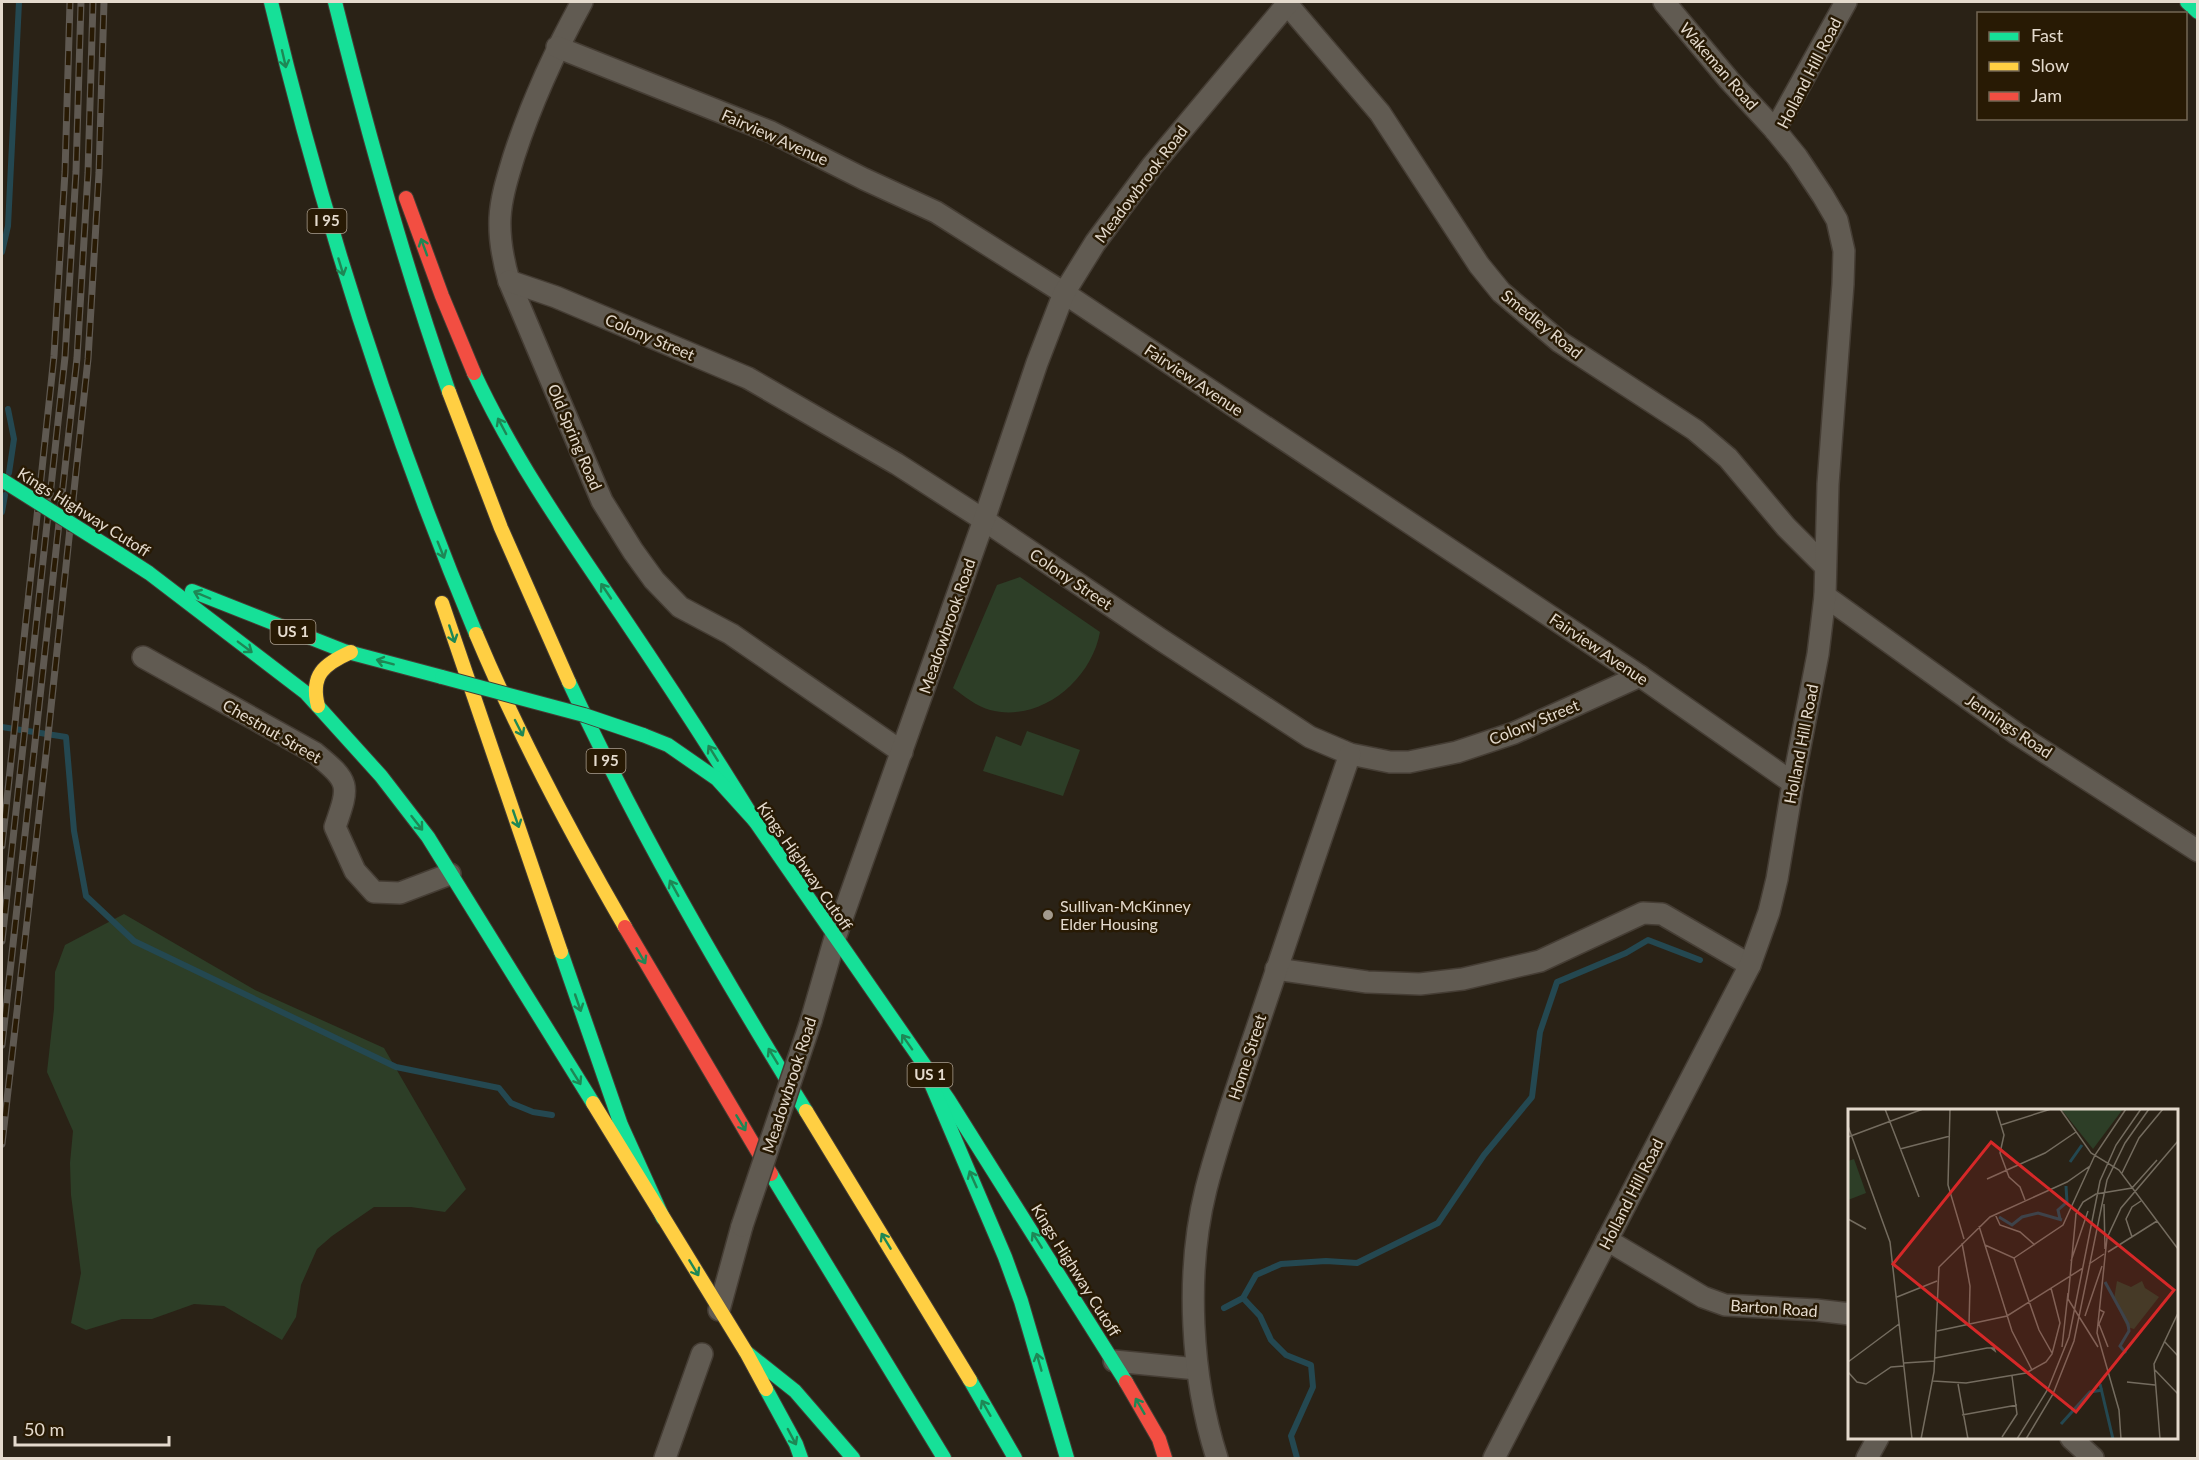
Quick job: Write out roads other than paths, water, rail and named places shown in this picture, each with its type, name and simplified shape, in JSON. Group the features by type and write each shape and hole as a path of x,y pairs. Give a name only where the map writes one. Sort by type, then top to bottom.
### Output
{"main road":[{"name":"I 95","path":"271,2 287,73 327,221 397,436 482,648 518,728 578,844 664,996 944,1458"},
{"name":"I 95","path":"335,2 373,156 429,339 487,498 515,567 573,694 644,833 706,945 1015,1458"},
{"path":"335,2 387,146"},
{"path":"2187,2 2198,12"},
{"path":"399,179 461,341 483,391 505,432 550,507 687,712 755,821"},
{"path":"397,436 427,548"},
{"name":"Kings Highway Cutoff","path":"2,480 149,573 306,693 381,776 428,837 746,1352 796,1444 801,1458"},
{"name":"Kings Highway Cutoff","path":"149,573 274,625 351,652 584,715 643,735 668,745 717,779 755,821 948,1099 1114,1361 1159,1439 1165,1458"},
{"path":"439,593 608,1090 663,1218"},
{"path":"318,706 315,687 323,666 351,652"},
{"path":"924,1067 1005,1257 1067,1458"},
{"path":"746,1352 795,1391 853,1458"}],"street":[{"name":"Old Spring Road","path":"582,2 557,47 528,113 507,181 500,217 501,252 509,281 602,501 654,580 680,607 739,639 902,752"},
{"name":"Wakeman Road","path":"1664,2 1729,80 1775,130"},
{"name":"Holland Hill Road","path":"1494,1458 1750,965 1769,912 1777,879 1818,654 1825,596 1828,484 1844,251 1837,220 1797,158 1775,130 1845,2"},
{"name":"Meadowbrook Road","path":"719,1310 742,1226 811,1021 835,938 984,520 1037,363 1064,293 1095,243 1152,166 1288,3"},
{"name":"Smedley Road","path":"1288,3 1380,112 1479,265 1501,292 1560,342 1695,430 1728,458 1786,527 1825,566"},
{"name":"Fairview Avenue","path":"557,47 771,132 936,212 1064,293 1640,676 1793,783"},
{"name":"Colony Street","path":"509,281 556,297 748,378 897,464 1310,737 1350,754 1390,762 1409,762 1457,752 1514,733 1640,676"},
{"name":"Jennings Road","path":"1825,596 2017,734 2198,851"},
{"name":"Chestnut Street","path":"143,657 315,753 341,774 346,796 335,827 355,871 374,892 400,893 450,874"},
{"name":"Home Street","path":"1217,1458 1211,1440 1197,1369 1193,1283 1206,1191 1276,969 1350,754"},
{"path":"1276,969 1368,982 1420,984 1463,979 1540,961 1643,913 1662,914 1750,965"},
{"name":"Barton Road","path":"1607,1240 1702,1298 1725,1305 1848,1314"},
{"path":"665,1458 702,1354"},
{"path":"1114,1361 1197,1369"},
{"path":"1867,1458 1877,1439"},
{"path":"2072,1439 2092,1458"}],"waterway":[{"path":"2,252 8,226 19,2"},
{"path":"8,409 14,439 9,473"},
{"path":"2,512 5,495"},
{"path":"2,727 66,737 74,831 86,896 134,941 396,1067 499,1088 511,1103 533,1112 552,1115"},
{"path":"1224,1308 1243,1298 1256,1275 1281,1264 1326,1261 1357,1263 1438,1223 1484,1155 1532,1097 1540,1032 1557,982 1626,953 1648,940 1700,960"},
{"path":"1243,1298 1260,1316 1271,1340 1286,1355 1311,1365 1313,1387 1291,1436 1297,1458"}],"railway":[{"path":"2,846 54,356 65,172 70,2"},
{"path":"2,941 65,357 76,172 81,2"},
{"path":"2,1045 77,358 88,173 93,2"},
{"path":"2,1144 88,359 99,173 104,2"}],"place":[{"name":"Sullivan-McKinney Elder Housing","path":"1048,915"}]}
